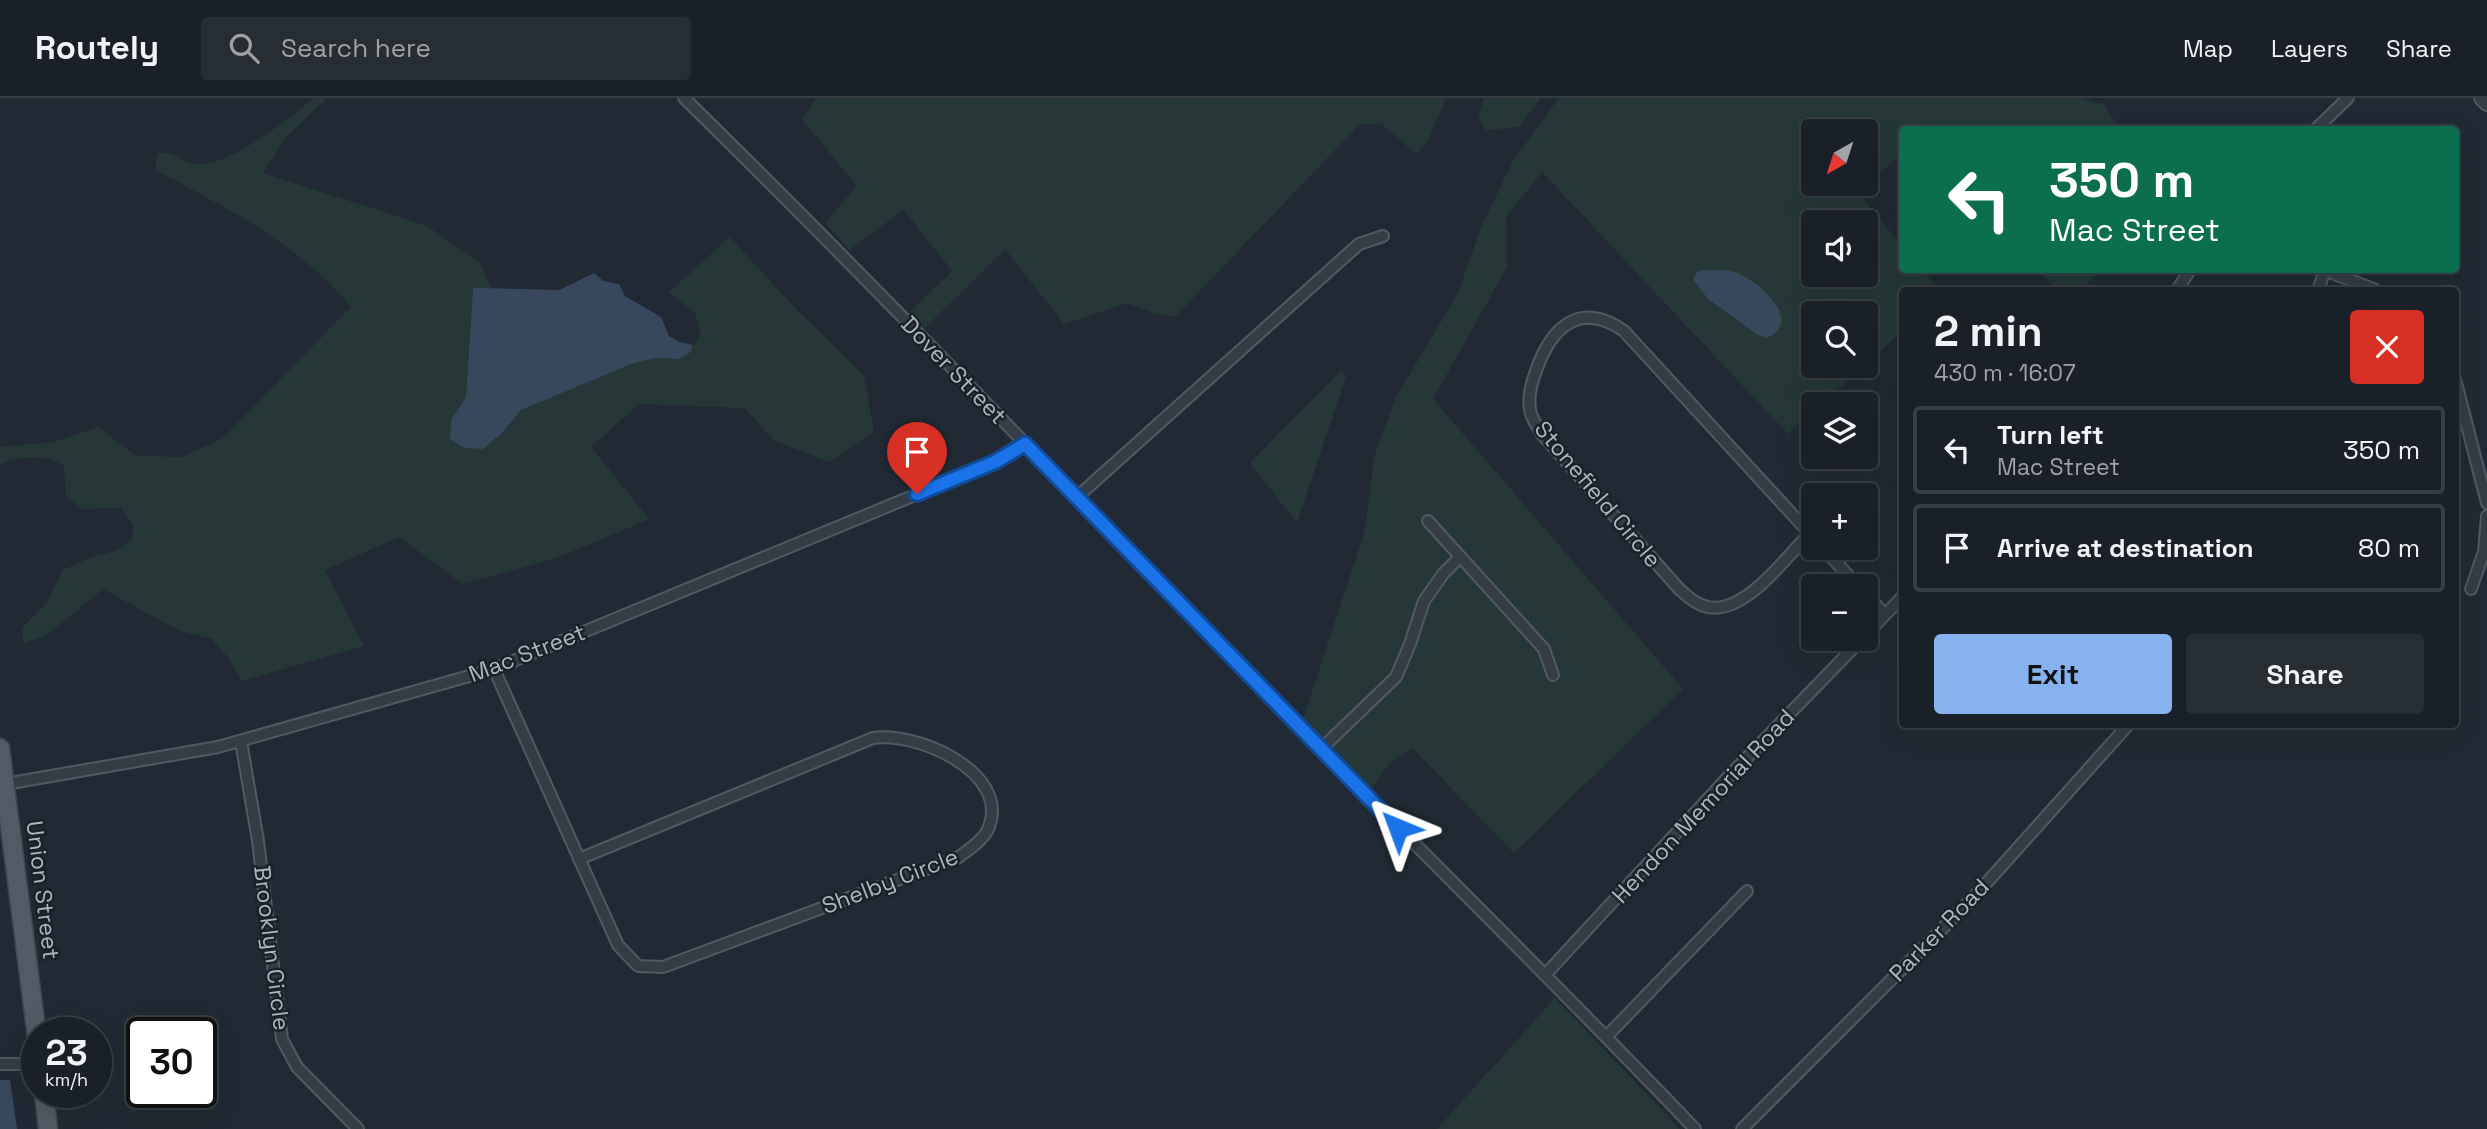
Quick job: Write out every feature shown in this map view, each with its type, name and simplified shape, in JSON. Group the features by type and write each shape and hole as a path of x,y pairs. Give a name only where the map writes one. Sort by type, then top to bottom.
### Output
{"main road":[{"name":"Union Street","path":"0,748 34,1017"},
{"path":"46,1108 48,1129"}],"street":[{"name":"Dover Street","path":"684,98 806,218 1076,498 1607,1036 1695,1129"},
{"path":"2319,126 2348,98"},
{"path":"1076,498 1359,244 1382,236"},
{"path":"2333,273 2368,287"},
{"name":"Stonefield Circle","path":"1580,317 1597,317 1613,322 1811,535 1747,598 1720,608 1707,607 1692,600 1680,590 1541,433 1531,414 1530,398 1532,384 1549,340 1567,324 1580,317"},
{"path":"2459,394 2487,503"},
{"name":"Mac Street","path":"5,784 241,741 494,669 995,462 1025,444"},
{"path":"2472,589 2483,552 2487,516"},
{"path":"1427,521 1544,649 1553,675"},
{"path":"1321,749 1396,677 1424,601 1443,574 1460,557"},
{"path":"1834,560 1847,574"},
{"name":"Hendon Memorial Road","path":"1878,622 1899,600"},
{"path":"1878,607 1885,615"},
{"name":"Hendon Memorial Road","path":"1545,975 1730,775 1850,651"},
{"name":"Shelby Circle","path":"494,669 579,859 618,945 638,966 655,968 958,858 975,845 988,827 991,808 987,789 975,774 923,743 889,736 873,738 579,859"},
{"name":"Parker Road","path":"1742,1129 1973,898 2125,728"},
{"name":"Brooklyn Circle","path":"241,741 258,841 282,1039 297,1067 358,1129"},
{"path":"1607,1036 1747,891"},
{"path":"0,1065 21,1064"}],"green space":[{"path":"314,98 327,98 287,136 263,173 427,226 479,262 492,290 473,288 466,397 451,420 450,439 464,448 483,449 503,432 521,410 634,363 655,358 678,359 691,352 701,333 695,313 669,292 730,237 795,308 864,375 874,433 829,462 775,441 744,408 639,404 591,447 649,519 557,558 463,584 399,537 325,570 364,646 242,681 230,660 212,639 180,631 103,589 46,636 23,643 22,628 48,601 63,570 92,557 115,551 132,539 133,525 121,508 81,509 66,496 64,466 41,458 15,460 0,465 0,447 55,442 98,427 136,456 183,457 223,438 351,307 331,285 285,246 235,213 155,170 157,153 175,155 192,164 221,160 256,142"},
{"path":"817,98 1446,98 1428,141 1416,154 1381,123 1359,125 1175,317 1156,314 1127,303 1064,324 1005,249 925,328 909,313 952,271 904,210 849,250 825,223 857,186 802,119"},
{"path":"1484,98 1541,98 1519,127 1486,130 1478,119"},
{"path":"1559,98 2081,98 2104,105 2118,126 1899,126 1899,156 1878,175 1878,119 1801,119 1801,196 1860,196 1872,210 1801,210 1801,287 1878,287 1878,217 1899,242 1899,273 1925,273 1937,287 1899,287 1899,334 1878,353 1878,301 1801,301 1801,378 1850,378 1835,392 1801,392 1801,422 1788,434 1542,172 1506,217 1507,267 1433,399 1683,689 1514,853 1412,748 1390,763 1369,791 1303,719 1365,530 1374,457 1396,397 1457,295 1482,225 1513,161"},
{"path":"2040,273 2102,273 2086,284 2087,287 2055,287"},
{"path":"1341,371 1346,377 1297,523 1250,463"},
{"path":"1555,998 1680,1129 1437,1129"}],"water":[{"path":"1731,271 1752,281 1763,290 1779,311 1781,321 1777,331 1766,338 1758,335 1708,299 1693,279 1697,272"},
{"path":"594,273 603,281 619,284 625,296 661,317 669,336 693,345 691,352 678,359 655,358 634,363 521,410 503,432 483,449 464,448 450,439 451,420 466,397 473,288 559,290"},
{"path":"0,1080 10,1080 17,1129 0,1129"}],"route":[{"path":"917,494 995,462 1025,444 1398,828"}]}
